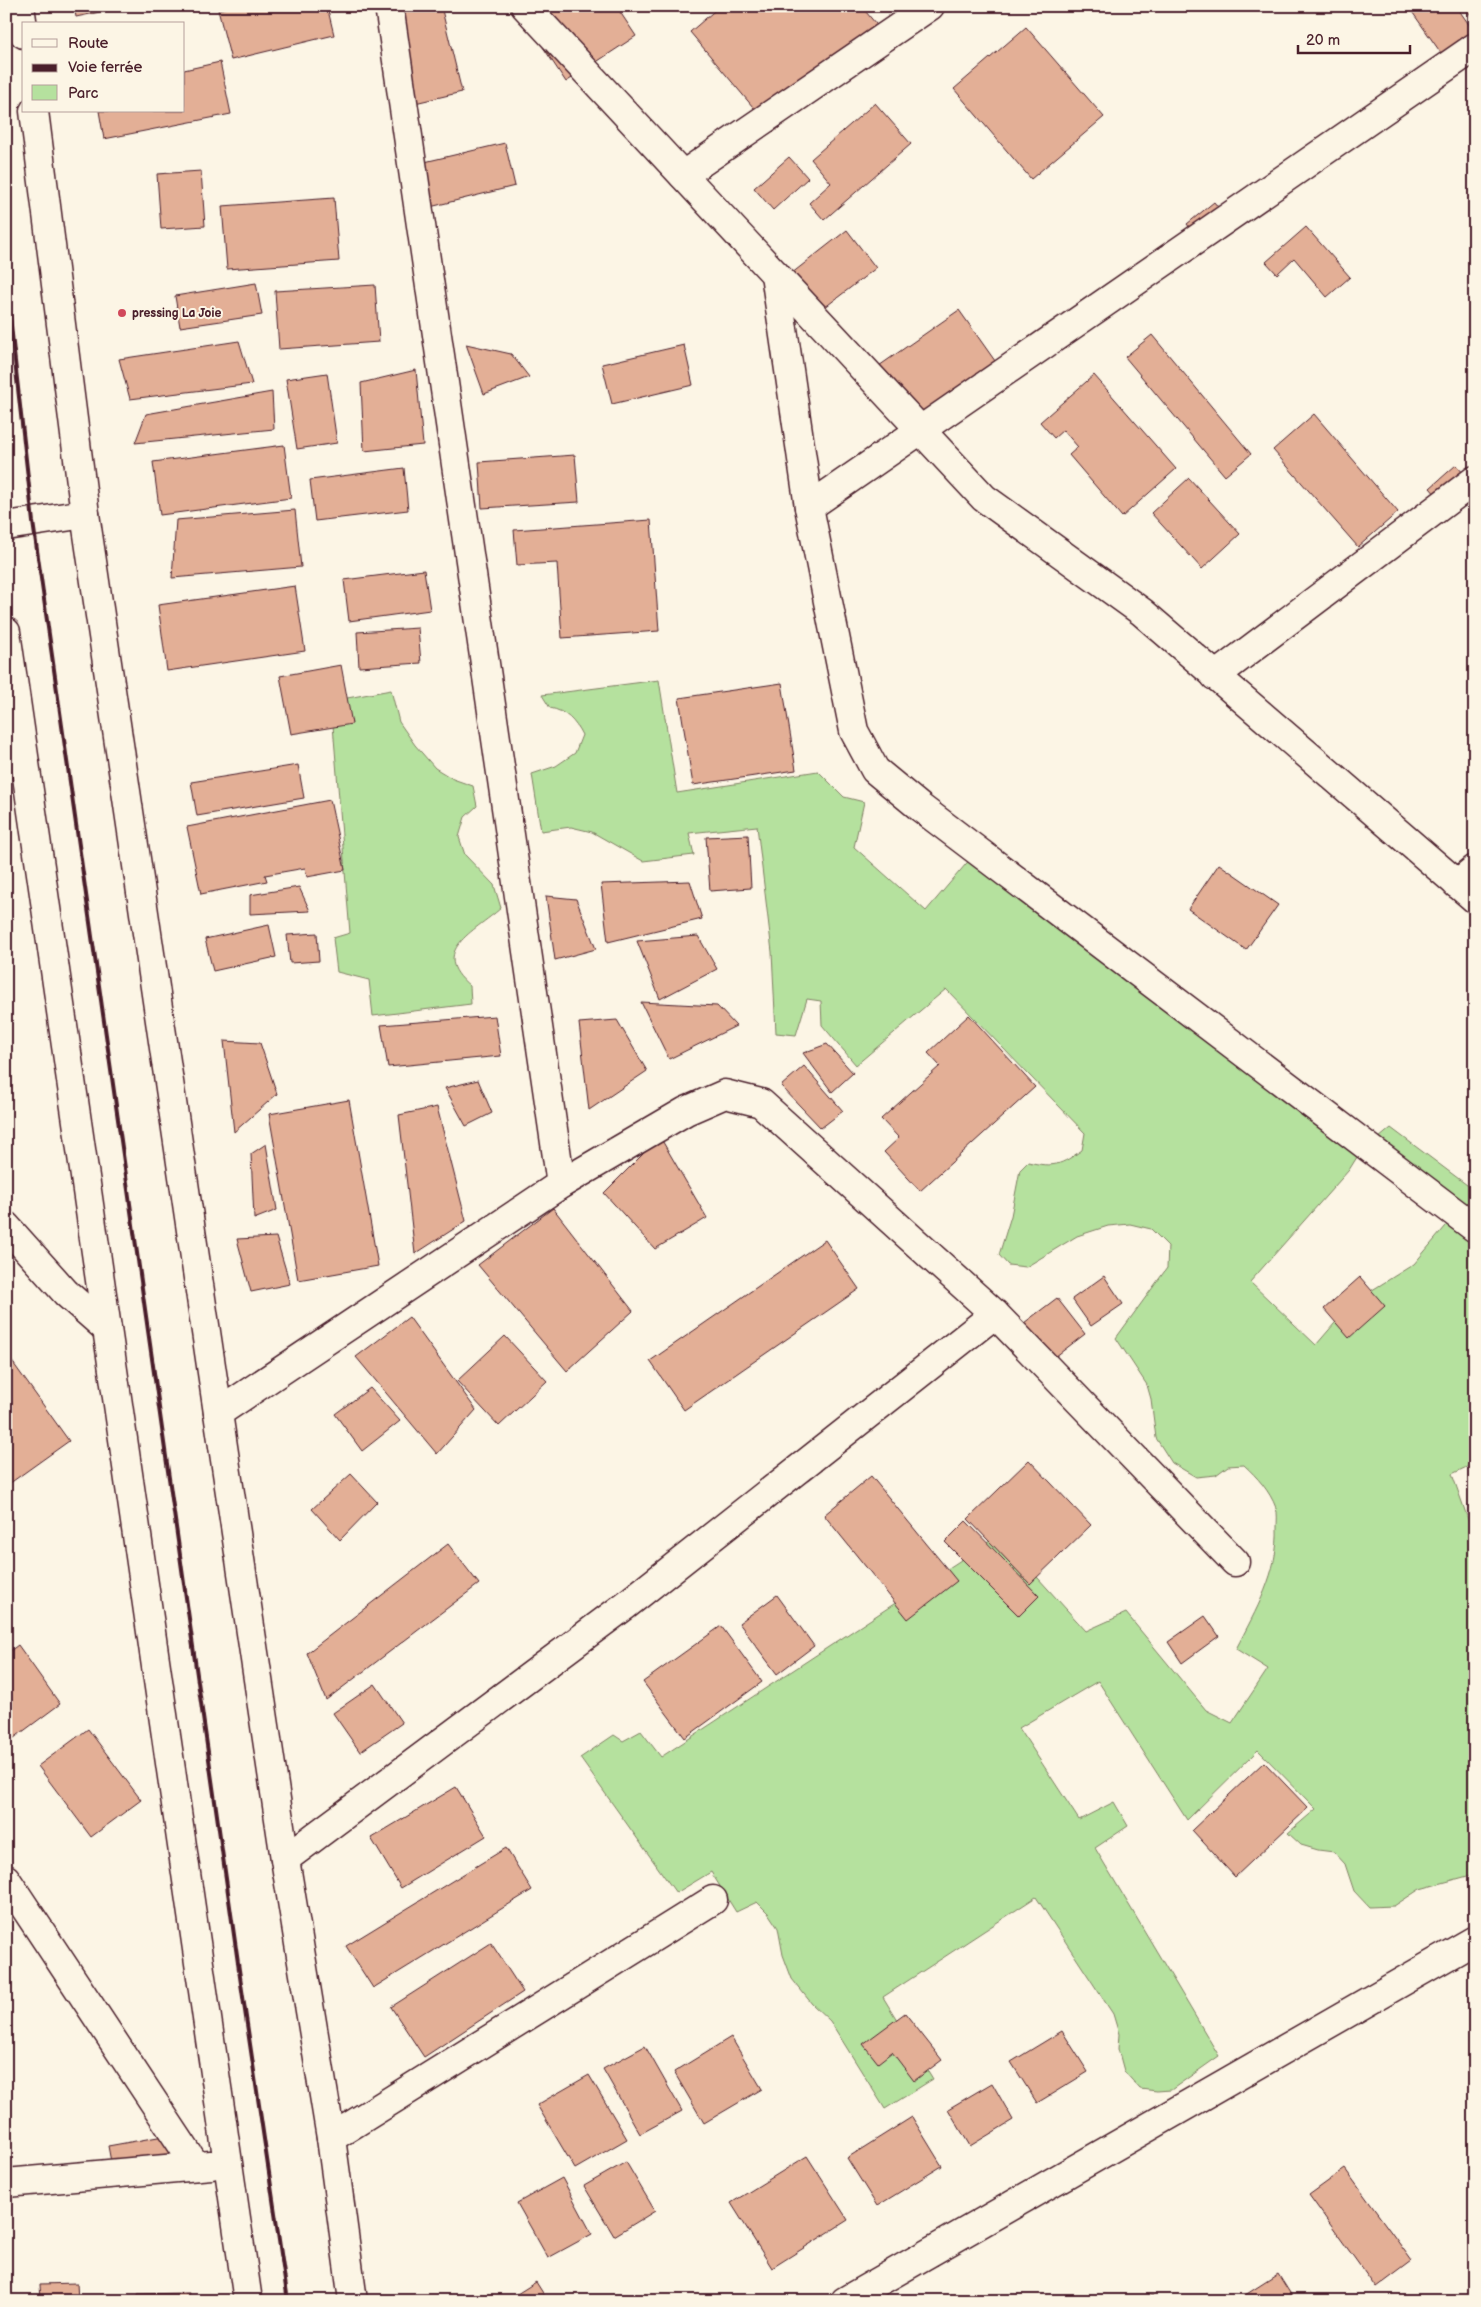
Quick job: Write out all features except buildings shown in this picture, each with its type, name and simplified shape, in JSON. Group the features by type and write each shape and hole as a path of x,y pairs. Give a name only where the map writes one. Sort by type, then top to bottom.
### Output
{"street":[{"path":"20,6 22,22"},
{"path":"389,6 561,1184"},
{"path":"525,6 984,498 1142,612 1216,676 1469,884"},
{"path":"683,175 930,6"},
{"path":"809,507 1475,46"},
{"path":"34,112 85,514 218,1413 331,2138 353,2301"},
{"path":"774,274 809,507 854,731 876,770 921,808 1475,1228"},
{"path":"1216,676 1475,480"},
{"path":"6,526 85,514"},
{"path":"6,632 248,2301"},
{"path":"218,1413 561,1184 686,1111 725,1094 761,1103 995,1314 1235,1562"},
{"path":"6,1226 66,1293 107,1329"},
{"path":"286,1859 626,1605 995,1314"},
{"path":"6,1879 196,2166"},
{"path":"331,2138 713,1900"},
{"path":"845,2301 1475,1940"},
{"path":"6,2183 228,2164"}],"green space":[{"path":"659,680 677,793 818,771 844,797 864,802 854,847 926,911 977,851 1362,1149 1349,1170 1250,1282 1316,1345 1353,1302 1414,1264 1451,1220 1379,1138 1391,1128 1475,1191 1475,1463 1452,1474 1475,1539 1475,1874 1420,1889 1394,1906 1369,1907 1354,1891 1345,1864 1334,1852 1301,1845 1288,1833 1316,1809 1258,1750 1187,1820 1098,1681 1019,1728 1079,1820 1114,1802 1128,1826 1095,1848 1219,2056 1171,2090 1140,2089 1124,2071 1118,2049 1119,2034 1113,2014 1036,1897 883,1997 933,2079 885,2109 830,2021 812,2004 792,1979 783,1955 778,1928 768,1913 757,1902 736,1912 711,1872 676,1893 580,1758 614,1735 623,1741 641,1731 661,1757 999,1535 1086,1631 1126,1613 1206,1710 1232,1723 1268,1669 1236,1649 1265,1590 1270,1575 1277,1544 1277,1510 1263,1485 1244,1465 1228,1466 1216,1475 1196,1477 1172,1463 1156,1438 1151,1399 1147,1385 1116,1338 1167,1268 1168,1246 1151,1229 1130,1224 1108,1226 1077,1236 1026,1267 1008,1265 999,1255 1011,1216 1020,1170 1028,1162 1051,1165 1063,1162 1082,1150 1085,1133 946,989 856,1065 822,1025 821,1001 807,999 796,1035 776,1033 772,952 757,826 689,833 694,855 643,861 592,832 571,827 541,831 532,774 556,766 575,753 582,735 569,717 556,709 550,708 542,695"},
{"path":"391,690 399,722 415,745 435,768 453,779 473,786 477,806 465,817 459,837 465,855 494,885 501,908 468,934 454,952 453,962 458,974 470,986 471,1004 373,1016 369,980 337,972 333,938 350,933 331,701"}],"railway":[{"path":"6,281 33,522 239,1970 288,2301"}],"place":[{"name":"pressing La Joie","path":"122,313"}]}
